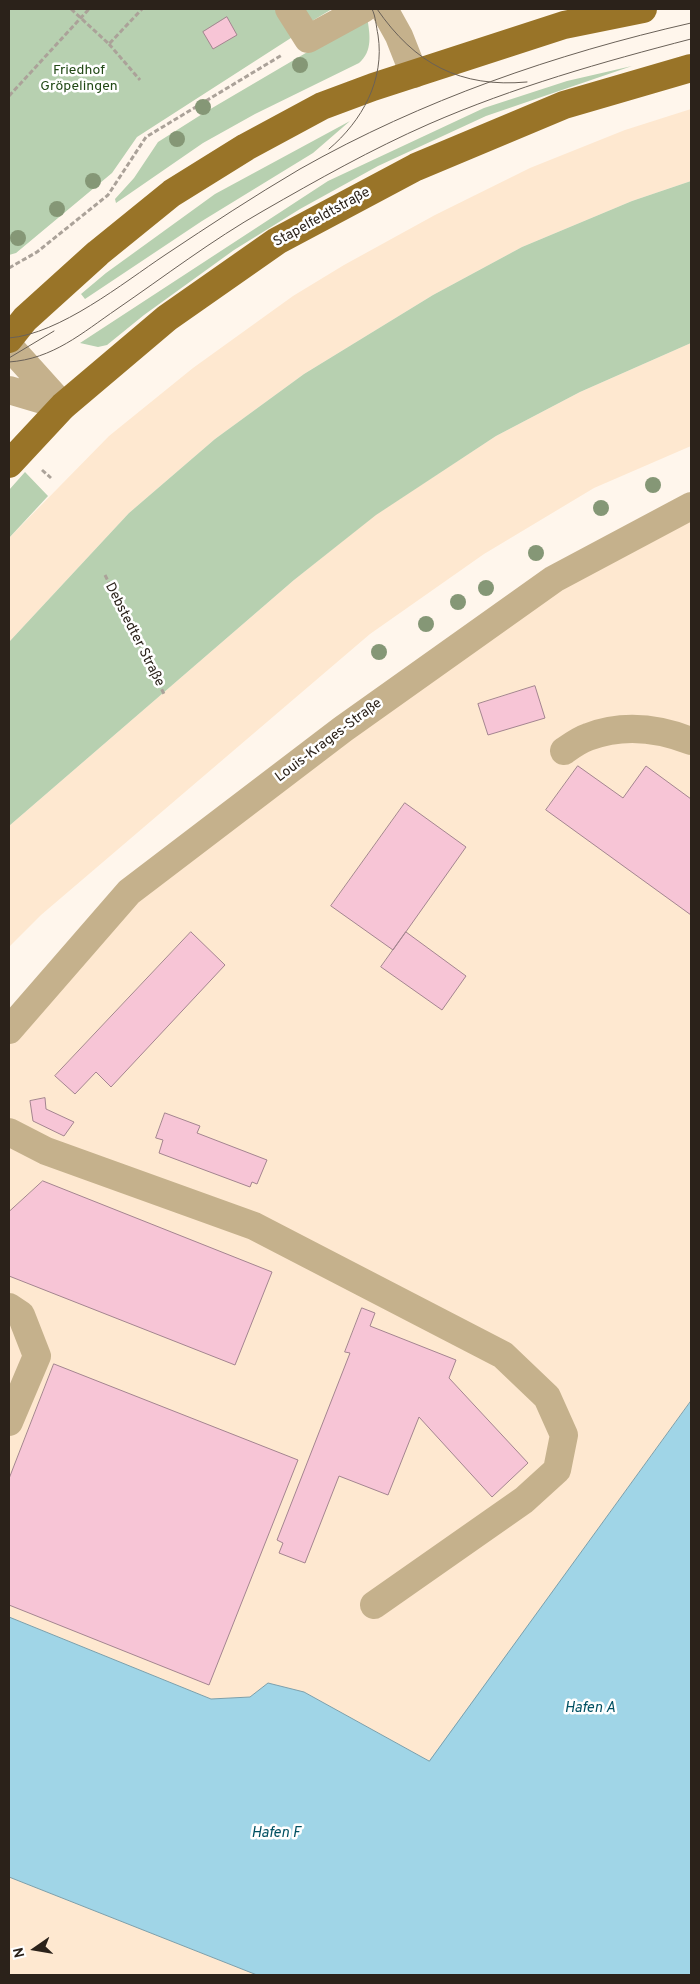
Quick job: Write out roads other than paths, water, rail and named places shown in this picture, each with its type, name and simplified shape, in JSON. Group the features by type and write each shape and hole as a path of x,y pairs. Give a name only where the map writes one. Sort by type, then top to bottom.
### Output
{"main road":[{"path":"9,339 25,319 98,253 172,193 246,147 322,106 564,25 643,9"},
{"name":"Stapelfeldtstraße","path":"9,464 63,406 168,318 277,241 416,167 547,112 564,105 691,68"}],"street":[{"path":"289,9 308,39 363,9"},
{"path":"384,9 399,36 414,74"},
{"path":"9,346 63,406"},
{"path":"9,390 63,406"},
{"name":"Louis-Krages-Straße","path":"9,1030 129,892 343,729 554,579 691,506"},
{"path":"564,751 587,737 617,730 640,729 660,731 691,740"},
{"path":"9,1132 46,1151 254,1226 503,1355 547,1397 564,1435 557,1470 524,1500 374,1605"},
{"path":"9,1307 21,1315 37,1356 9,1422"}],"water":[{"name":"Hafen F","path":"691,1401 691,1975 257,1975 9,1877 9,1617 211,1699 250,1697 268,1683 304,1692 429,1761"}],"tram line":[{"path":"329,149 352,126 361,112 374,83 378,68 379,52 376,22 372,9"},
{"path":"377,9 407,44 423,58 441,68 460,76 481,81 503,83 527,82"},
{"path":"9,338 49,327 90,306 283,179 346,144 393,121 490,82 540,65 640,35 691,23"},
{"path":"9,362 40,356 66,343 244,222 345,165 429,124 526,87 591,66 691,39"},
{"path":"9,358 54,331"}],"park label":[{"name":"Friedhof Gröpelingen","path":"79,79"}],"water label":[{"name":"Hafen A","path":"590,1709"}]}
